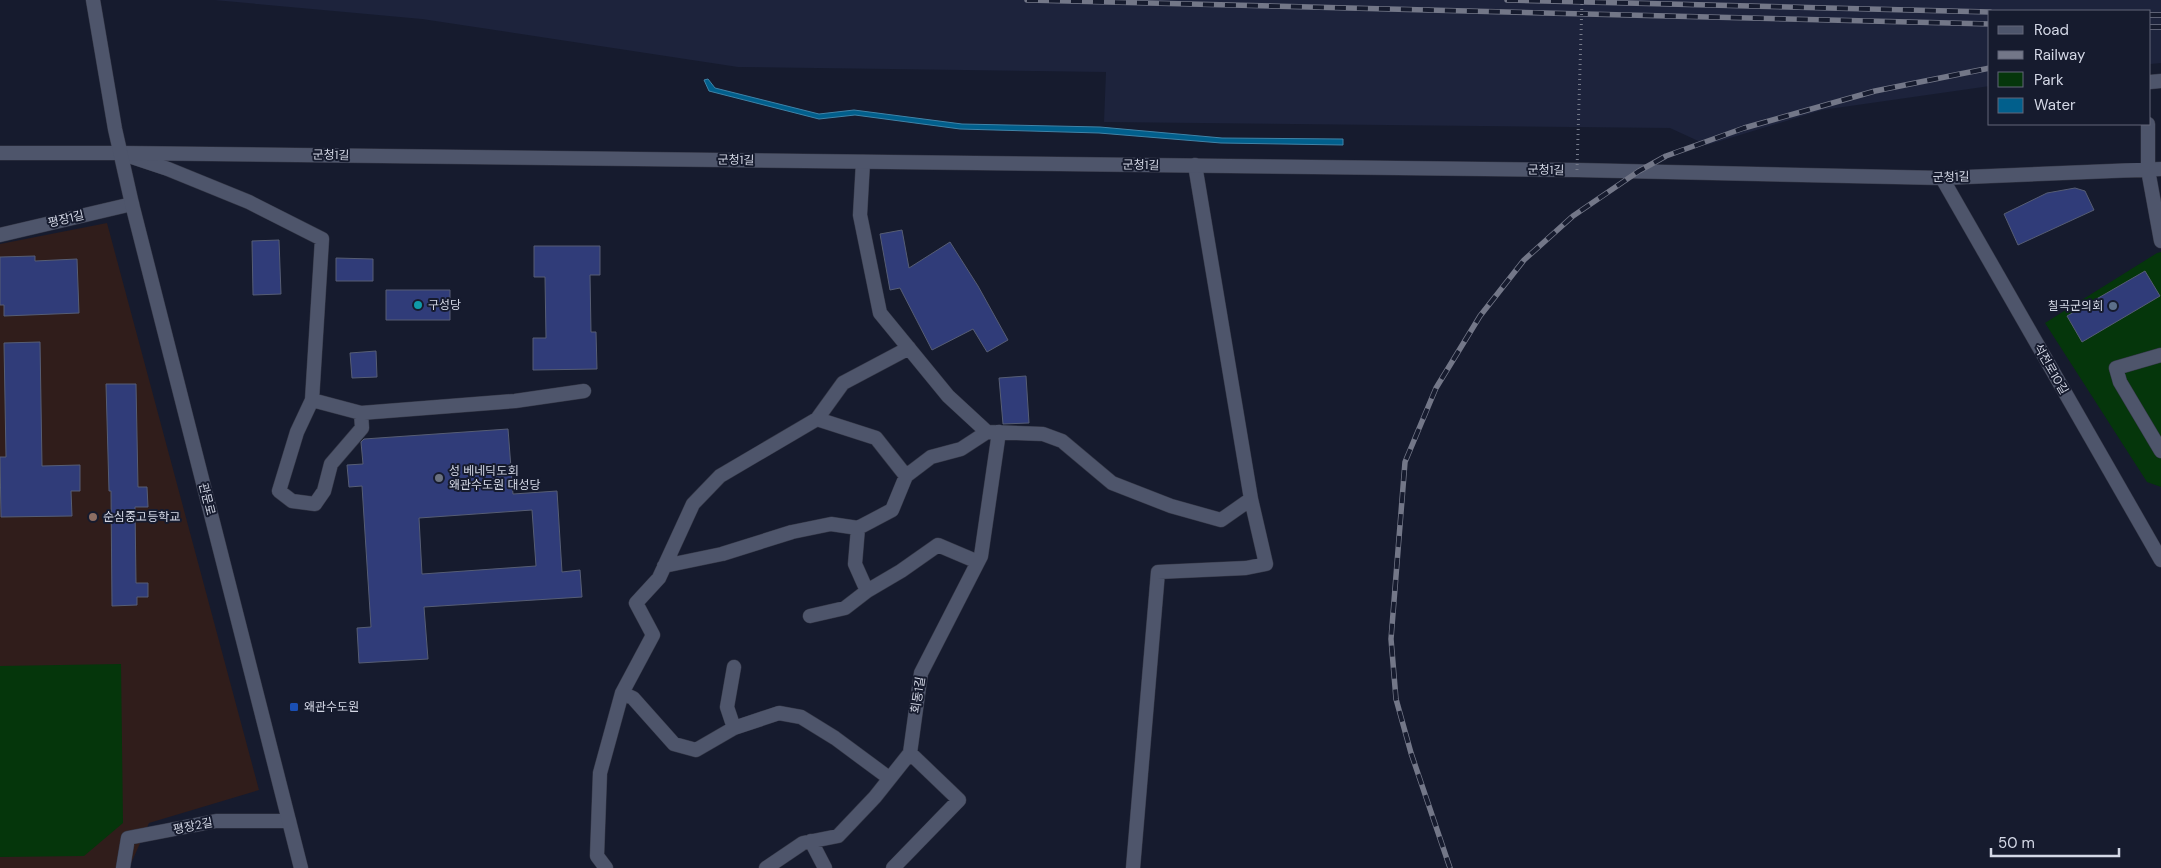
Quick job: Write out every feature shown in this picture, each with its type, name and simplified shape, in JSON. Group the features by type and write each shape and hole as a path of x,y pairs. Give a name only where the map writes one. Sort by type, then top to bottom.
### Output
{"street":[{"name":"관문로","path":"93,0 115,129 132,204 301,868"},
{"path":"2148,125 2155,170 2161,241"},
{"name":"군청1길","path":"0,153 1577,170 1942,178 2155,170"},
{"path":"120,153 168,169 249,202 322,239 312,400 297,432 279,491 292,501 316,504 324,491 331,464 362,428 360,413"},
{"path":"863,162 860,215 880,313 948,396 993,432"},
{"path":"1133,868 1158,572 1246,568 1266,564 1251,499 1194,166"},
{"name":"석전로10길","path":"1942,178 2156,543 2161,560"},
{"name":"평장1길","path":"0,235 132,204"},
{"path":"606,868 597,856 600,772 622,693 653,635 636,603 659,578 692,504 720,476 817,418 843,383 909,348"},
{"path":"2161,355 2116,368 2120,382 2161,451"},
{"path":"312,400 360,413 515,401 584,391"},
{"path":"817,418 876,438 906,476"},
{"path":"664,566 722,554 792,532 831,524 858,528 892,510 906,476 932,457 961,449 993,432 1043,434 1050,436 1062,441 1112,483 1171,506 1221,520 1251,499"},
{"name":"회동1길","path":"910,754 921,673 982,556 993,432"},
{"path":"858,528 855,564 867,591"},
{"path":"810,616 845,608 867,591 902,571 938,545 978,562"},
{"path":"734,667 727,707 734,728"},
{"path":"622,693 633,698 674,744 696,750 734,728 779,714 801,717 835,738 889,778"},
{"path":"766,868 803,843 838,836 910,754 958,800 893,868"},
{"name":"평장2길","path":"123,868 128,838 216,821 289,821"},
{"path":"811,842 825,868"}],"path":[{"path":"1577,170 1582,0"}],"shaded area":[{"path":"214,0 2161,0 2161,63 2151,64 2151,10 1988,10 1988,86 1822,110 1707,145 1670,128 1104,122 1106,72 738,67 422,19"},
{"name":"순심중고등학교","path":"107,223 259,790 149,823 129,868 0,868 0,244"}],"green space":[{"path":"2161,252 2161,487 2147,482 2045,323"},
{"path":"121,664 123,823 84,856 0,857 0,666"}],"water":[{"path":"708,79 715,88 819,114 854,110 962,124 1100,127 1222,138 1343,139 1343,145 1221,143 1099,133 960,129 855,115 819,119 709,91 704,80"}],"building":[{"path":"2075,188 2085,191 2094,210 2018,245 2004,214 2047,193"},
{"path":"902,230 909,268 950,242 978,286 1008,340 987,352 973,329 932,350 900,288 890,290 880,234"},
{"path":"279,240 281,294 253,295 252,241"},
{"path":"534,246 600,246 600,275 590,275 591,332 596,332 597,369 533,370 533,338 546,338 545,277 534,277"},
{"path":"35,256 35,261 77,259 79,313 4,316 4,305 0,305 0,257"},
{"path":"336,258 373,259 373,281 336,281"},
{"name":"칠곡군의회","path":"2145,271 2160,296 2082,342 2067,316"},
{"name":"구성당","path":"386,290 450,290 450,320 386,320"},
{"path":"40,342 42,466 80,465 80,491 71,491 72,516 1,517 0,457 6,457 4,343"},
{"path":"376,351 377,377 352,378 350,353"},
{"path":"1026,376 1029,423 1003,424 999,378"},
{"path":"106,384 136,384 138,487 147,487 148,507 135,507 136,583 148,583 148,597 137,597 137,605 112,606 111,491 109,491"},
{"path":"508,429 513,494 557,491 562,572 580,570 582,597 424,607 428,659 359,663 357,628 371,627 362,486 349,487 347,465 363,464 361,442 364,439","holes":["532,510 536,566 422,574 419,518"]}],"railway":[{"path":"1027,0 1988,24"},
{"path":"1507,0 1988,12"},
{"path":"2151,15 2161,15"},
{"path":"2151,27 2161,27"},
{"path":"1450,868 1411,753 1396,699 1391,639 1405,462 1436,388 1480,316 1524,260 1573,216 1639,171 1666,156 1744,128 1875,91 1988,68"}],"place":[{"name":"구성당","path":"418,305"},
{"name":"칠곡군의회","path":"2113,306"},
{"name":"성 베네딕도회 왜관수도원 대성당","path":"439,478"},
{"name":"순심중고등학교","path":"93,517"},
{"name":"왜관수도원","path":"294,707"}]}
